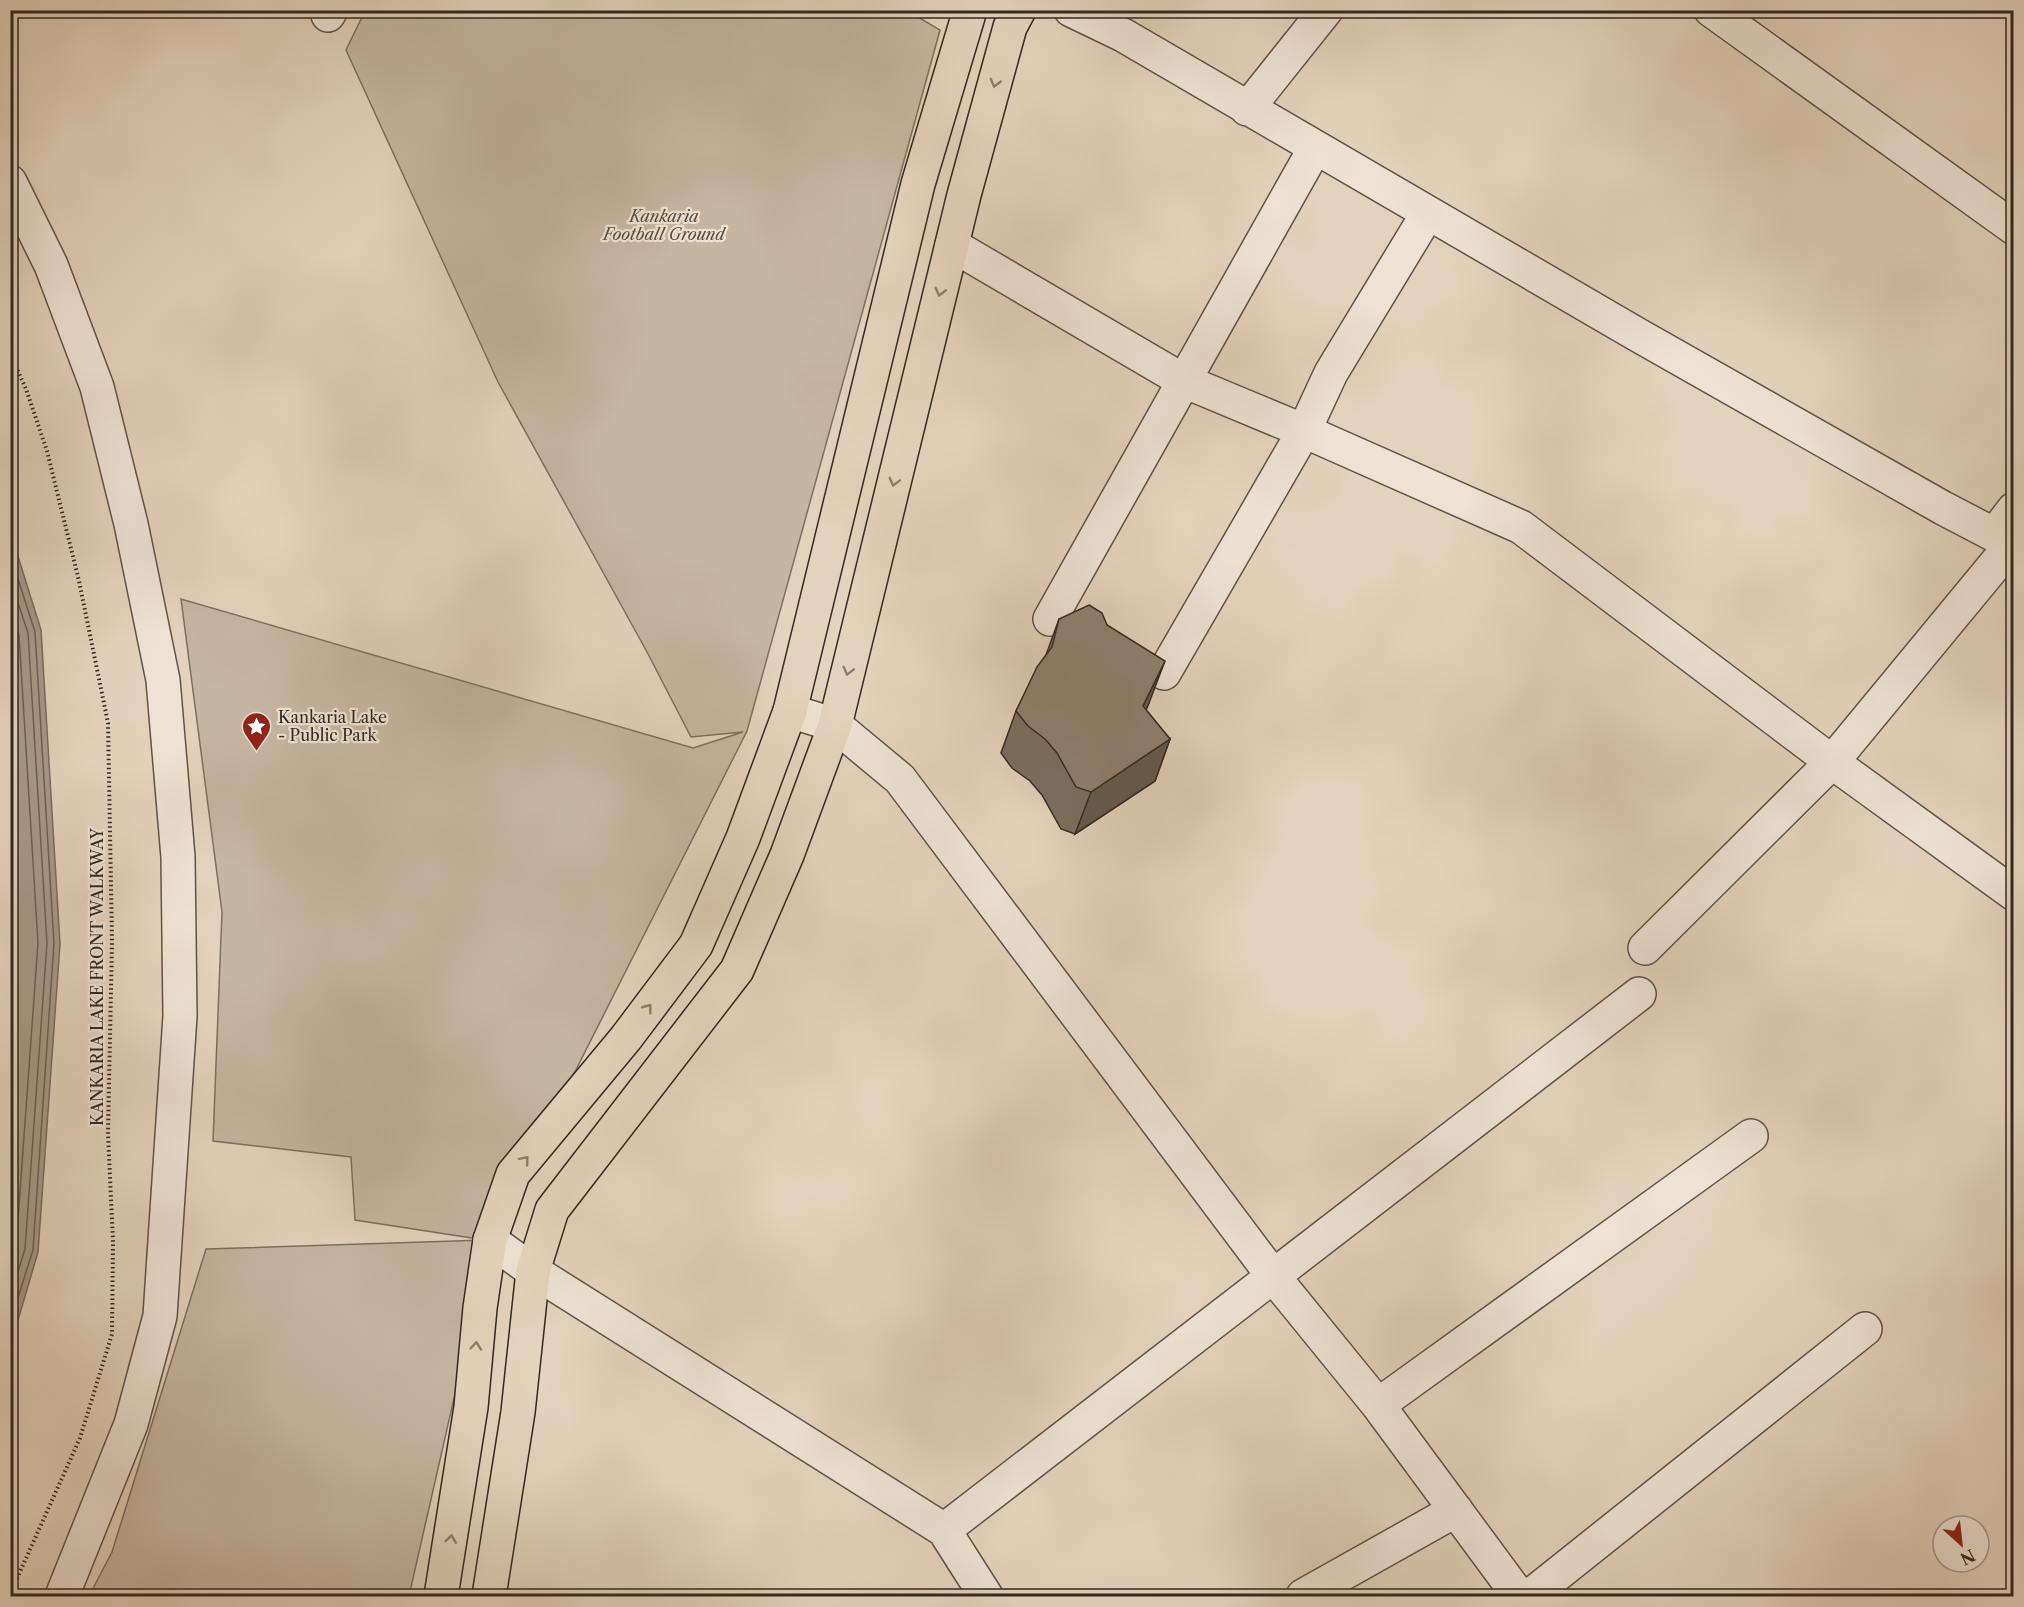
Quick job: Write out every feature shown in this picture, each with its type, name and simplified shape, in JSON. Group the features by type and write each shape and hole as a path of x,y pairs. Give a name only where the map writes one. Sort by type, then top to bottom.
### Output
{"main road":[{"path":"441,1596 471,1407 480,1308 490,1240 513,1174 626,1038 696,945 743,838 790,711 918,184 972,10 1015,19 952,245 835,725 787,855 737,970 552,1210 533,1271 518,1412 489,1596"}],"street":[{"path":"1071,10 1123,35 1638,335 2007,541"},
{"path":"1247,109 1326,10"},
{"path":"1711,10 2013,228"},
{"path":"1050,619 1315,148"},
{"path":"10,182 51,265 97,387 131,524 163,680 178,857 180,1016 160,1316 131,1424 62,1596"},
{"path":"1164,673 1304,430 1331,373 1428,213"},
{"path":"952,245 1184,381 1304,430 1521,527 1832,762 2009,881"},
{"path":"1645,948 1832,762 2007,541 2013,509"},
{"path":"790,711 835,725 900,779 1273,1276 1378,1406 1519,1596"},
{"path":"944,1530 1639,994"},
{"path":"1378,1406 1751,1136"},
{"path":"490,1240 533,1271 944,1530 986,1596"},
{"path":"1530,1596 1865,1329"},
{"path":"1303,1596 1456,1510"}],"path":[{"name":"KANKARIA LAKE FRONT WALKWAY","path":"10,354 26,389 47,451 79,581 108,723 112,941 108,1134 113,1242 112,1334 80,1437 10,1594"}],"green space":[{"name":"Kankaria Football Ground","path":"365,11 908,11 940,30 747,731 490,1240 409,1596 89,1596 112,1552 206,1249 485,1240 355,1220 351,1157 213,1141 222,912 181,599 693,748 743,732 691,737 647,652 498,382 346,50"}],"water":[{"path":"11,534 41,630 60,944 38,1252 11,1344"}],"building":[{"path":"1089,605 1102,613 1107,625 1165,661 1143,706 1170,739 1091,792 1076,787 1057,753 1045,739 1028,726 1016,711 1037,667 1052,647 1059,619"}],"place":[{"name":"Kankaria Lake - Public Park","path":"257,752"}]}
